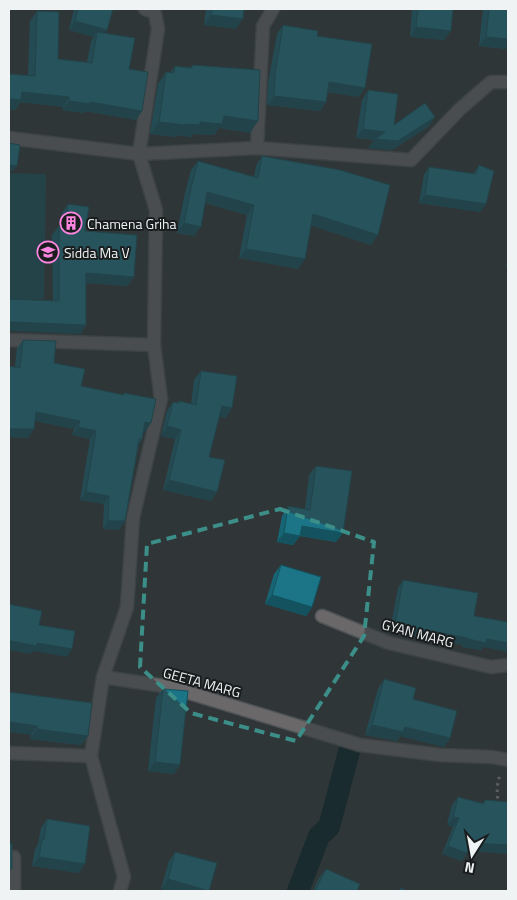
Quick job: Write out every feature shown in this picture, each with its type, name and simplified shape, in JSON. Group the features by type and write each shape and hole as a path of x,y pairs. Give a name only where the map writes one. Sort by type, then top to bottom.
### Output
{"street":[{"path":"120,891 124,877 91,756 102,677 127,607 133,518 161,400 154,345 156,210 139,154 158,30 155,13 145,9"},
{"path":"257,148 263,26 273,9"},
{"path":"9,138 139,154 257,148 410,160 460,109 491,82 508,82"},
{"path":"9,340 154,345"},
{"name":"GYAN MARG","path":"322,616 389,642 491,667 508,666"},
{"name":"GEETA MARG","path":"102,677 170,687 360,745 440,755 492,757 508,760"},
{"path":"9,752 91,756"},
{"path":"14,857 14,891"}],"path":[{"path":"492,757 500,774 497,787 498,810"}],"highlighted area":[{"path":"280,509 374,542 364,636 296,741 191,713 140,667 147,544"}],"shaded area":[{"path":"9,173 46,174 44,299 9,299"}],"building":[{"path":"78,9 113,9 107,30 75,21"},
{"path":"212,9 244,9 243,19 211,15"},
{"path":"418,9 453,9 451,31 416,27"},
{"path":"489,9 508,9 508,39 486,37"},
{"path":"37,11 59,12 58,59 92,63 97,32 135,38 129,69 148,72 142,111 90,102 90,104 69,101 69,97 22,92 21,100 9,99 9,74 35,76"},
{"path":"283,25 318,31 317,36 372,44 365,88 329,82 326,102 274,96 275,74"},
{"path":"192,65 260,70 258,121 224,116 222,124 200,122 200,125 185,125 159,122 166,72 174,73 175,66 192,68"},
{"path":"368,90 398,94 394,125 425,103 435,117 398,141 375,139 385,132 363,129"},
{"path":"9,143 20,145 17,166 9,165"},
{"path":"262,156 340,170 390,185 378,235 313,214 305,259 246,249 254,205 207,192 201,227 184,223 198,161 258,178"},
{"path":"479,165 494,171 486,204 425,195 429,167 476,174"},
{"path":"68,204 89,207 85,231 137,235 134,277 86,273 86,325 9,322 9,299 59,301 59,226 65,226"},
{"path":"23,340 56,341 54,363 85,369 81,386 124,395 124,393 156,399 151,423 145,422 142,439 139,439 125,521 108,521 109,496 86,492 96,431 78,427 80,421 36,412 34,429 9,429 9,366 20,368"},
{"path":"201,371 237,376 232,408 222,406 209,457 225,460 217,492 169,480 181,430 167,426 173,402 179,403 179,401 196,405"},
{"path":"316,466 352,471 343,533 302,526 300,536 284,533 288,506 310,510"},
{"path":"281,565 321,577 312,607 272,595"},
{"path":"403,580 478,593 474,616 508,622 508,643 487,639 486,643 395,624"},
{"path":"9,604 42,611 39,625 75,631 72,649 37,643 37,646 10,641"},
{"path":"384,679 416,688 413,699 457,711 450,738 405,727 403,732 372,725"},
{"path":"163,689 188,691 180,765 155,762"},
{"path":"9,692 92,703 88,736 37,729 37,726 9,722"},
{"path":"458,797 484,804 485,800 508,802 508,845 471,843 467,853 448,846 459,818 453,817"},
{"path":"47,819 90,826 85,864 39,857"},
{"path":"12,843 12,869 9,869 9,844"},
{"path":"175,852 217,863 209,891 168,879"},
{"path":"326,869 360,884 357,891 315,891"}],"waterway":[{"path":"298,891 319,836 329,827 350,748"}],"place":[{"name":"Chamena Griha","path":"71,223"},
{"name":"Sidda Ma V","path":"48,252"}]}
